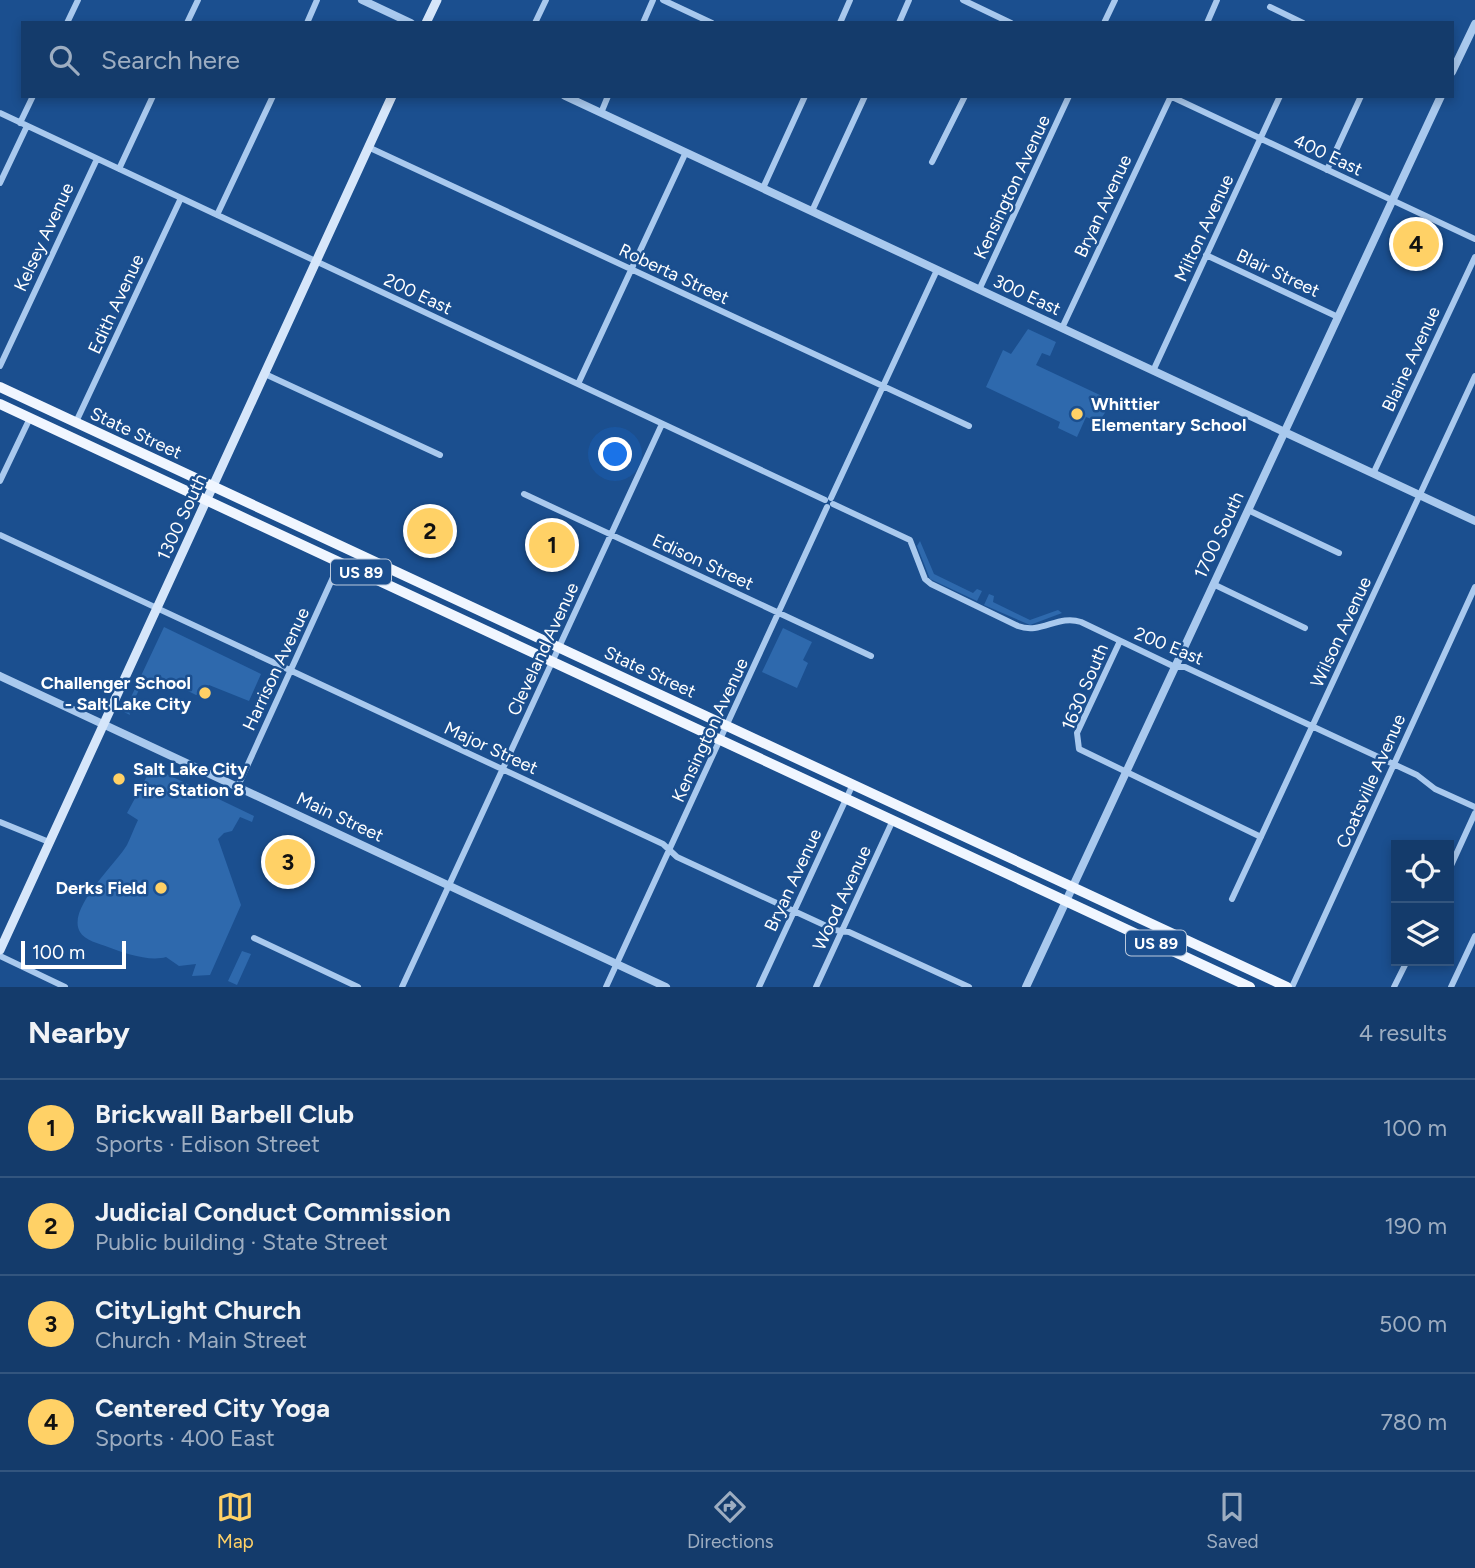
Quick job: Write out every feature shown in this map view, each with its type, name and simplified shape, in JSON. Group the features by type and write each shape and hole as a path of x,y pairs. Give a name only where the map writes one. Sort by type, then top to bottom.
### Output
{"main road":[{"path":"427,21 437,0"},
{"name":"1300 South","path":"0,950 391,98"},
{"name":"State Street","path":"0,387 1290,987"},
{"name":"State Street","path":"0,404 1250,987"},
{"path":"30,418 56,413"}],"street":[{"path":"68,21 78,0"},
{"path":"188,21 198,0"},
{"path":"308,21 317,0"},
{"path":"362,0 407,21"},
{"path":"536,21 546,0"},
{"path":"644,21 653,0"},
{"path":"663,0 708,21"},
{"path":"841,21 850,0"},
{"path":"900,21 909,0"},
{"path":"963,0 998,20"},
{"path":"981,8 984,0"},
{"path":"1105,21 1115,0"},
{"path":"1208,21 1217,0"},
{"path":"1270,7 1299,21"},
{"path":"1454,68 1475,24"},
{"path":"0,183 32,98"},
{"path":"119,169 152,98"},
{"path":"217,215 272,98"},
{"name":"300 East","path":"569,98 1475,521"},
{"path":"601,113 607,98"},
{"path":"763,188 805,98"},
{"path":"811,211 864,98"},
{"path":"932,162 964,98"},
{"name":"Kensington Avenue","path":"979,290 1068,98"},
{"name":"Bryan Avenue","path":"1062,328 1170,98"},
{"name":"400 East","path":"1175,98 1475,239"},
{"name":"Milton Avenue","path":"1153,371 1279,98"},
{"path":"1327,170 1360,98"},
{"name":"1700 South","path":"1026,987 1440,98"},
{"name":"200 East","path":"0,113 910,540 925,579 931,584 1026,629 1074,619 1175,667 1185,667 1312,726 1475,807"},
{"name":"Roberta Street","path":"368,147 969,426"},
{"path":"578,384 686,152"},
{"name":"Kelsey Avenue","path":"0,366 97,159"},
{"name":"Edith Avenue","path":"76,422 181,198"},
{"name":"Blair Street","path":"1206,255 1338,317"},
{"name":"Blaine Avenue","path":"1373,474 1475,257"},
{"name":"Kensington Avenue","path":"606,987 937,270"},
{"path":"265,374 440,455"},
{"name":"Wilson Avenue","path":"1232,899 1475,376"},
{"path":"0,481 30,418"},
{"name":"Cleveland Avenue","path":"402,987 662,424"},
{"name":"Edison Street","path":"524,494 871,656"},
{"path":"1248,510 1339,553"},
{"name":"Major Street","path":"0,535 663,844 677,857 969,987"},
{"name":"Harrison Avenue","path":"237,786 340,562"},
{"path":"1213,584 1305,628"},
{"name":"Coatsville Avenue","path":"1290,987 1475,587"},
{"name":"1630 South","path":"1120,641 1077,733 1077,745 1086,755 1125,773"},
{"name":"Main Street","path":"0,676 666,987"},
{"path":"1125,773 1261,837"},
{"name":"Bryan Avenue","path":"759,987 853,784"},
{"path":"1454,859 1475,813"},
{"name":"Wood Avenue","path":"816,987 892,820"},
{"path":"0,822 49,842"},
{"path":"1451,987 1475,936"},
{"path":"254,938 358,987"},
{"path":"0,956 65,987"},
{"path":"1394,987 1404,966"}],"shaded area":[{"path":"1028,329 1056,342 1050,356 1042,353 1036,365 1102,396 1108,408 1099,422 1086,417 1077,437 1058,428 1060,422 986,387 1003,350 1011,354"},
{"path":"920,541 934,574 973,593 977,589 982,591 977,601 930,579 917,546"},
{"path":"989,594 994,596 993,602 1030,620 1058,610 1062,613 1030,625 984,605"},
{"path":"164,627 261,674 249,701 209,685 206,690 196,695 172,683 169,688 145,677 129,711 130,715 124,712"},
{"path":"783,628 812,642 803,660 808,663 797,688 762,672"},
{"name":"Derks Field","path":"152,767 254,816 252,822 240,817 232,831 224,833 218,839 241,905 210,975 192,976 196,964 179,966 166,957 145,958 129,954 92,941 80,932 80,911 86,899 130,839 138,820 127,813"},
{"path":"242,951 251,954 237,985 228,981"}],"place":[{"name":"Centered City Yoga","path":"1416,244"},
{"name":"Whittier Elementary School","path":"1077,414"},
{"name":"Judicial Conduct Commission","path":"430,531"},
{"name":"Brickwall Barbell Club","path":"552,545"},
{"name":"Challenger School - Salt Lake City","path":"205,693"},
{"name":"Salt Lake City Fire Station 8","path":"119,779"},
{"name":"CityLight Church","path":"288,862"},
{"name":"Derks Field","path":"161,888"}]}
